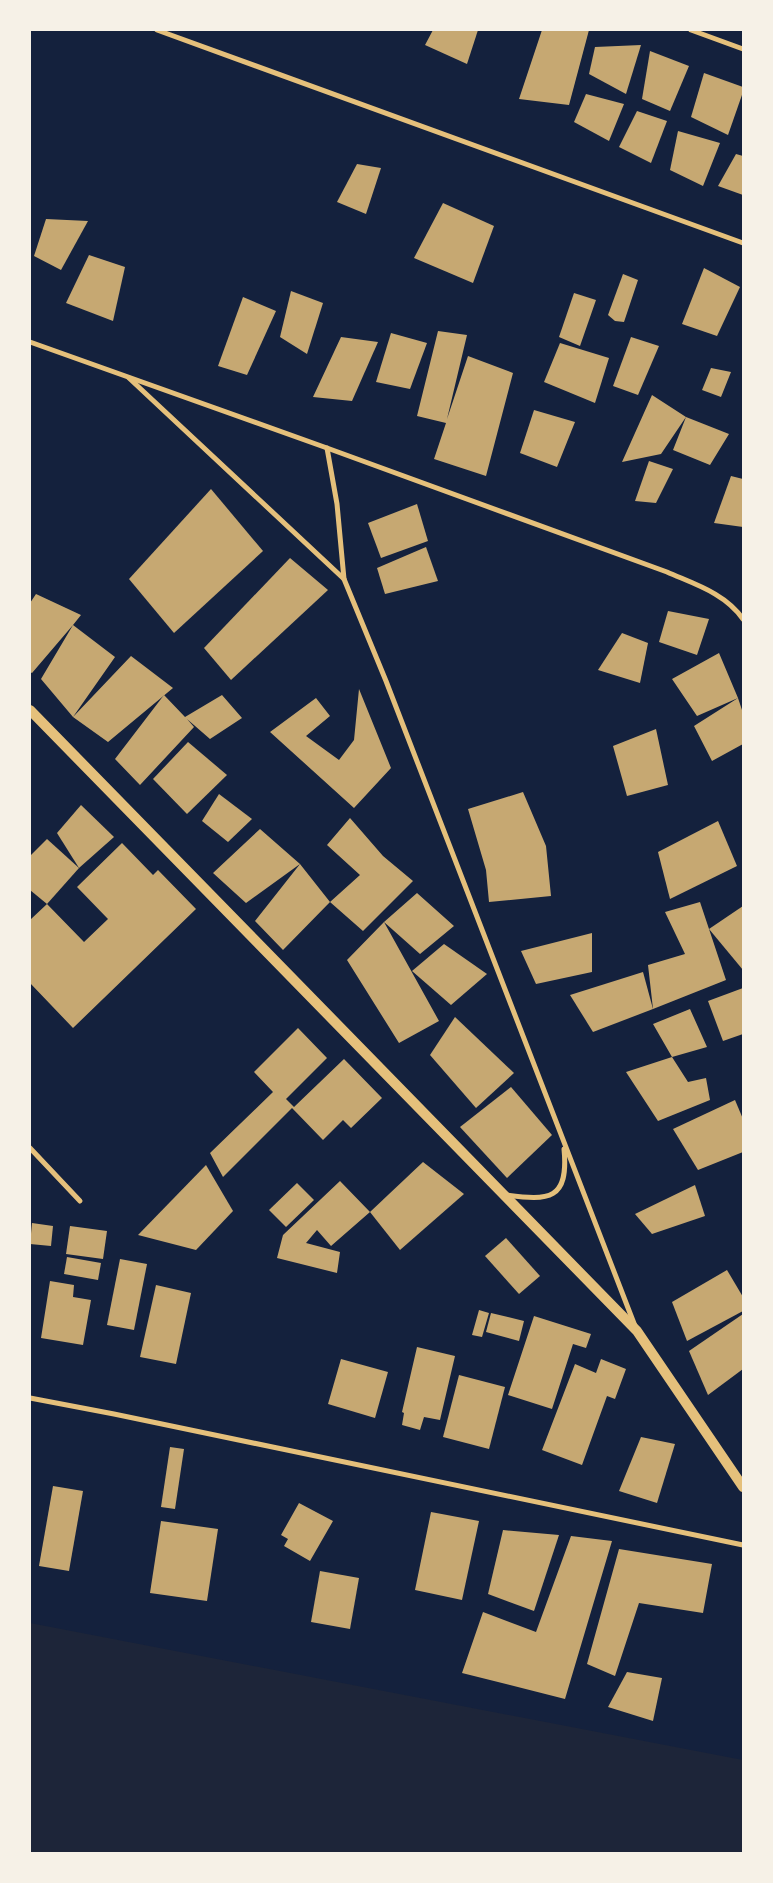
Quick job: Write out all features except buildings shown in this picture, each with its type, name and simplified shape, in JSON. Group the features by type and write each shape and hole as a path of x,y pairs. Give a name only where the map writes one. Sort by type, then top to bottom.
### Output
{"main road":[{"path":"30,710 637,1331 743,1487"}],"street":[{"path":"157,30 743,243"},
{"path":"691,30 743,49"},
{"path":"30,342 328,448 666,572 717,594 736,608 743,618"},
{"path":"126,376 344,579"},
{"path":"328,448 337,504 344,579 390,690 637,1331"},
{"path":"505,1195 530,1199 551,1195 564,1178 566,1168 564,1141"},
{"path":"30,1148 80,1200"},
{"path":"30,1398 743,1545"}],"shaded area":[{"path":"30,1623 743,1760 743,1853 30,1853"}]}
